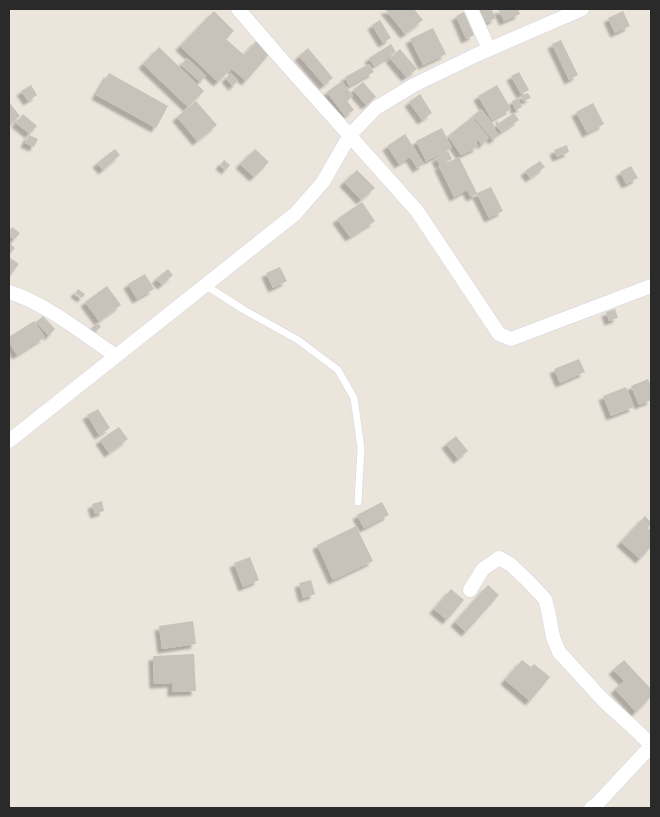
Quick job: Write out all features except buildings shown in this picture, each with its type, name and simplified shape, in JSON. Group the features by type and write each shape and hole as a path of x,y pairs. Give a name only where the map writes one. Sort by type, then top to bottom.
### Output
{"street":[{"path":"238,9 417,211 499,334 511,339 651,286"},
{"path":"471,9 489,50"},
{"path":"9,441 295,214 324,182 350,136 376,108 414,85 582,9"},
{"path":"9,292 56,316 116,356"},
{"path":"470,590 483,569 499,558 510,564 545,599 553,637 559,652 604,701 651,746 597,804 591,808"}],"lane":[{"path":"205,285 244,310 298,340 338,370 354,398 361,448 358,502"}]}
